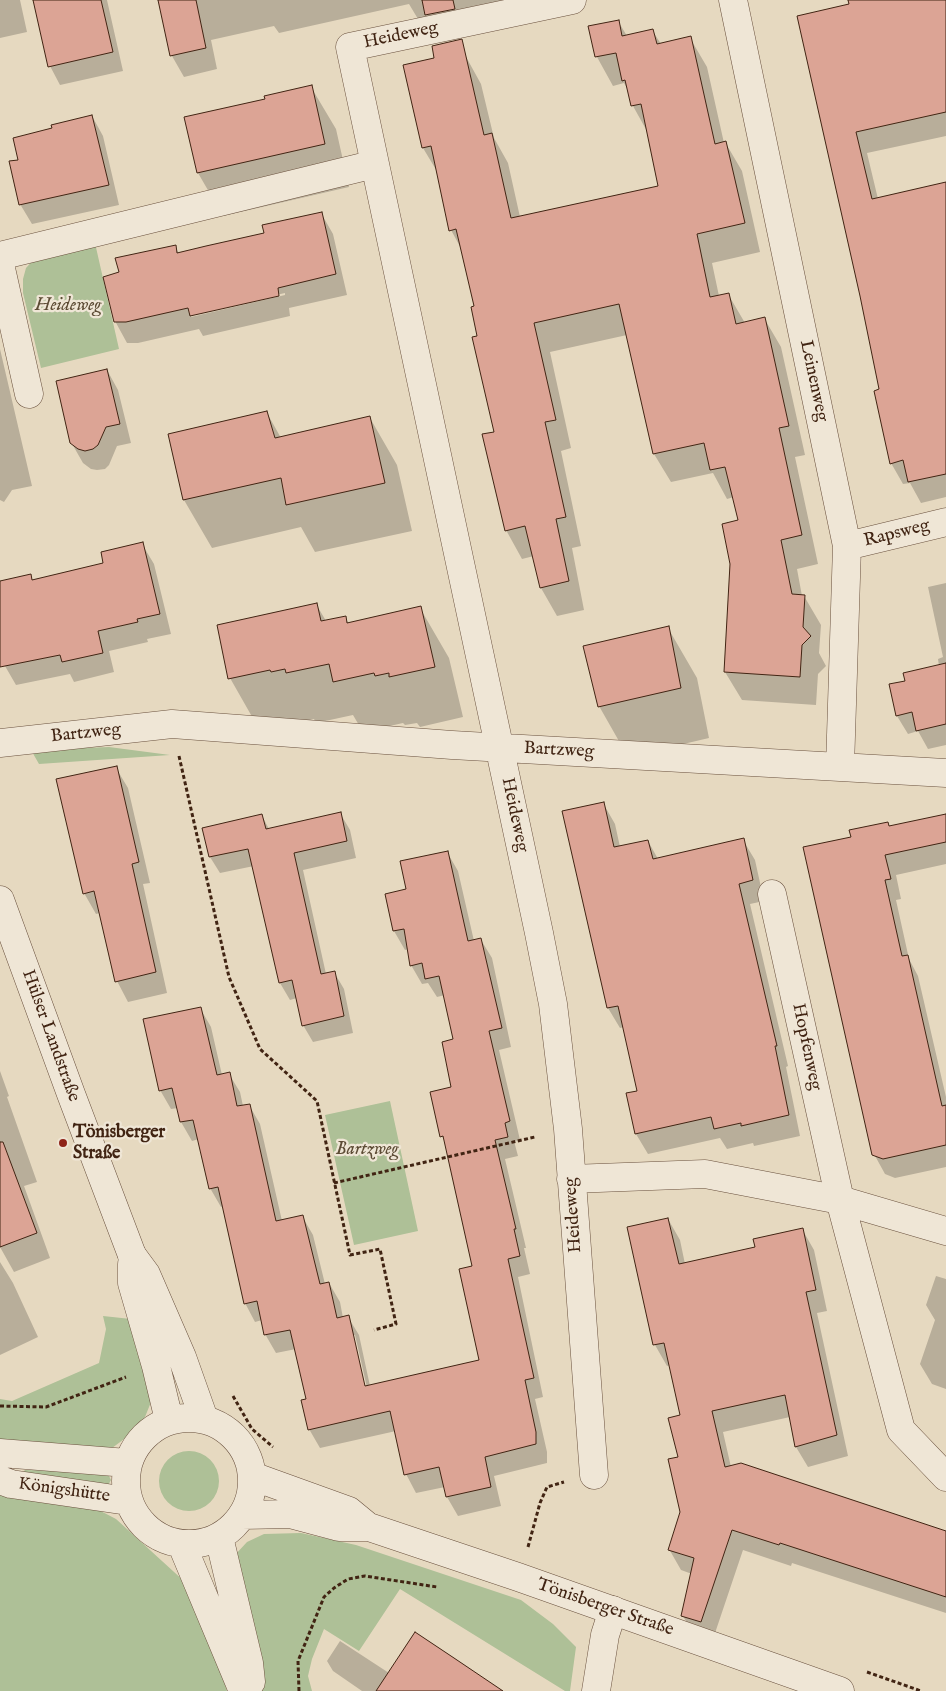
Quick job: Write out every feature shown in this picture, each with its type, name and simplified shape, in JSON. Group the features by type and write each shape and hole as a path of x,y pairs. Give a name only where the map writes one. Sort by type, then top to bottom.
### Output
{"street":[{"name":"Heideweg","path":"572,0 350,47 553,1004 568,1129 594,1474"},
{"name":"Leinenweg","path":"733,0 847,546 840,767"},
{"path":"0,256 375,164"},
{"path":"0,264 29,394"},
{"name":"Rapsweg","path":"847,546 946,522"},
{"name":"Bartzweg","path":"0,743 172,724 452,745 946,773"},
{"name":"Hopfenweg","path":"772,894 840,1200 901,1430 946,1477"},
{"name":"Hülser Landstraße","path":"0,900 132,1255 146,1274 182,1357 204,1419"},
{"path":"571,1178 704,1174 840,1200 946,1231"},
{"name":"Hülser Landstraße","path":"132,1255 132,1283 156,1366 169,1420"},
{"path":"187,1417 204,1419 222,1427 237,1440 247,1457 252,1476 250,1496 242,1515 232,1528 219,1537 201,1544 182,1545 159,1537 140,1522 128,1501 125,1482 128,1463 136,1444 151,1430 169,1420 187,1417"},
{"name":"Königshütte","path":"0,1453 128,1463"},
{"name":"Tönisberger Straße","path":"252,1476 349,1512 369,1527 613,1610 840,1691"},
{"name":"Königshütte","path":"0,1480 11,1484 128,1501"},
{"name":"Tönisberger Straße","path":"242,1515 290,1514 339,1527 369,1527"},
{"path":"219,1537 249,1663 251,1691"},
{"path":"182,1545 243,1691"},
{"path":"596,1691 605,1635 613,1610"}],"path":[{"path":"172,724 229,977 260,1049 317,1101 350,1255 380,1249 396,1324 374,1330"},
{"path":"334,1183 568,1129"},
{"path":"0,1406 46,1407 156,1366"},
{"path":"232,1395 252,1429 278,1452"},
{"path":"527,1553 540,1503 547,1487 594,1474"},
{"path":"299,1691 298,1661 324,1597 334,1588 348,1579 365,1576 441,1587"}],"green space":[{"name":"Heideweg","path":"95,243 119,349 41,368 23,293 23,279 26,268 35,258"},
{"path":"109,747 170,755 39,764 31,750"},
{"name":"Bartzweg","path":"390,1101 418,1231 354,1245 325,1115"},
{"path":"103,1316 131,1319 151,1402 145,1417 131,1434 112,1448 90,1452 0,1447 0,1399 12,1401 99,1363 106,1329"},
{"path":"183,1451 195,1451 206,1456 214,1464 219,1475 217,1493 206,1506 195,1511 183,1511 172,1506 164,1498 159,1487 159,1475 164,1464 172,1456"},
{"path":"25,1470 107,1472 111,1480 107,1487 20,1475"},
{"path":"0,1491 93,1507 116,1519 185,1582 204,1616 227,1691 0,1691"},
{"path":"301,1533 356,1545 521,1600 553,1624 576,1647 570,1691 565,1691 400,1589 359,1651 324,1629 312,1659 308,1676 312,1691 262,1691 255,1646 234,1556 247,1542 264,1534"}],"building":[{"path":"33,0 101,0 113,52 48,67"},
{"path":"158,0 196,0 206,48 170,56"},
{"path":"422,0 453,0 455,9 425,15"},
{"path":"848,0 946,0 946,112 856,132 872,199 946,182 946,474 908,482 903,460 890,464 874,391 879,389 860,296 797,16 849,4"},
{"path":"619,20 622,36 653,29 657,44 691,36 715,144 726,141 745,223 697,234 710,297 729,293 736,324 765,317 789,426 779,428 802,535 781,540 792,594 805,595 803,627 811,636 802,645 800,677 724,672 730,564 722,524 738,520 725,467 710,470 704,443 653,454 619,304 534,323 556,420 545,422 566,517 556,519 569,581 540,588 525,526 505,531 482,434 494,432 472,337 477,336 471,307 474,306 456,229 449,231 431,146 422,148 403,65 434,58 432,46 462,39 484,135 492,133 511,218 658,186 641,104 631,106 625,80 622,81 616,53 595,57 588,26"},
{"path":"312,85 325,144 197,173 184,117 265,99 264,96"},
{"path":"92,115 109,185 19,205 9,161 18,160 13,138 52,128 51,125"},
{"path":"322,212 336,274 278,288 279,296 190,316 188,308 126,322 114,322 103,277 119,272 115,258 176,245 177,253 264,233 262,225"},
{"path":"107,369 120,424 106,427 98,445 93,449 85,451 78,449 70,443 56,381"},
{"path":"267,411 275,438 370,416 385,483 286,505 281,478 183,500 168,434"},
{"path":"143,542 160,614 137,619 138,622 98,631 103,653 62,662 60,655 0,667 0,581 31,574 32,580 103,563 101,552"},
{"path":"317,603 321,621 346,616 347,623 421,606 435,667 389,677 389,673 375,676 374,673 333,682 329,664 286,673 285,669 271,672 270,670 228,679 217,625"},
{"path":"669,626 681,688 598,707 583,646"},
{"path":"946,663 946,724 916,731 912,712 896,716 889,684 905,681 903,673"},
{"path":"117,766 139,862 132,864 156,972 115,982 94,891 83,894 56,779"},
{"path":"604,802 614,847 648,840 653,859 744,838 753,880 739,884 777,1046 775,1046 789,1115 741,1126 741,1123 714,1129 711,1117 635,1134 626,1093 637,1091 618,1006 607,1008 562,811"},
{"path":"341,812 347,841 294,853 321,974 335,971 344,1016 302,1026 292,980 279,983 248,849 209,857 202,828 262,814 266,829"},
{"path":"946,814 946,842 885,855 891,879 885,880 902,956 908,955 942,1106 946,1105 946,1145 883,1159 872,1155 803,847 851,837 849,830 888,822 889,826"},
{"path":"448,851 468,941 481,938 502,1028 489,1031 510,1121 505,1123 508,1137 495,1140 516,1229 514,1229 520,1256 508,1259 534,1378 525,1380 536,1432 536,1444 485,1457 491,1487 446,1497 439,1467 404,1475 390,1411 308,1430 301,1400 306,1399 290,1330 264,1335 257,1301 244,1304 218,1187 209,1189 193,1120 180,1122 172,1088 159,1091 143,1019 201,1007 217,1075 230,1072 237,1106 250,1104 276,1221 303,1215 320,1284 329,1282 337,1318 349,1315 365,1386 479,1360 459,1269 472,1266 443,1136 440,1137 430,1092 451,1087 442,1042 453,1039 439,976 425,979 422,963 410,966 404,929 393,931 385,894 406,889 400,861"},
{"path":"0,1142 3,1142 37,1233 0,1247"},
{"path":"668,1218 679,1264 755,1247 753,1239 803,1228 816,1290 806,1292 837,1435 795,1447 785,1395 712,1411 725,1467 741,1463 946,1531 946,1597 780,1543 779,1545 732,1530 701,1622 681,1616 694,1558 668,1550 680,1512 668,1459 678,1457 668,1418 680,1415 664,1343 653,1345 627,1227"},
{"path":"415,1632 454,1658 503,1691 376,1691"}],"place":[{"name":"Tönisberger Straße","path":"63,1143"}]}
